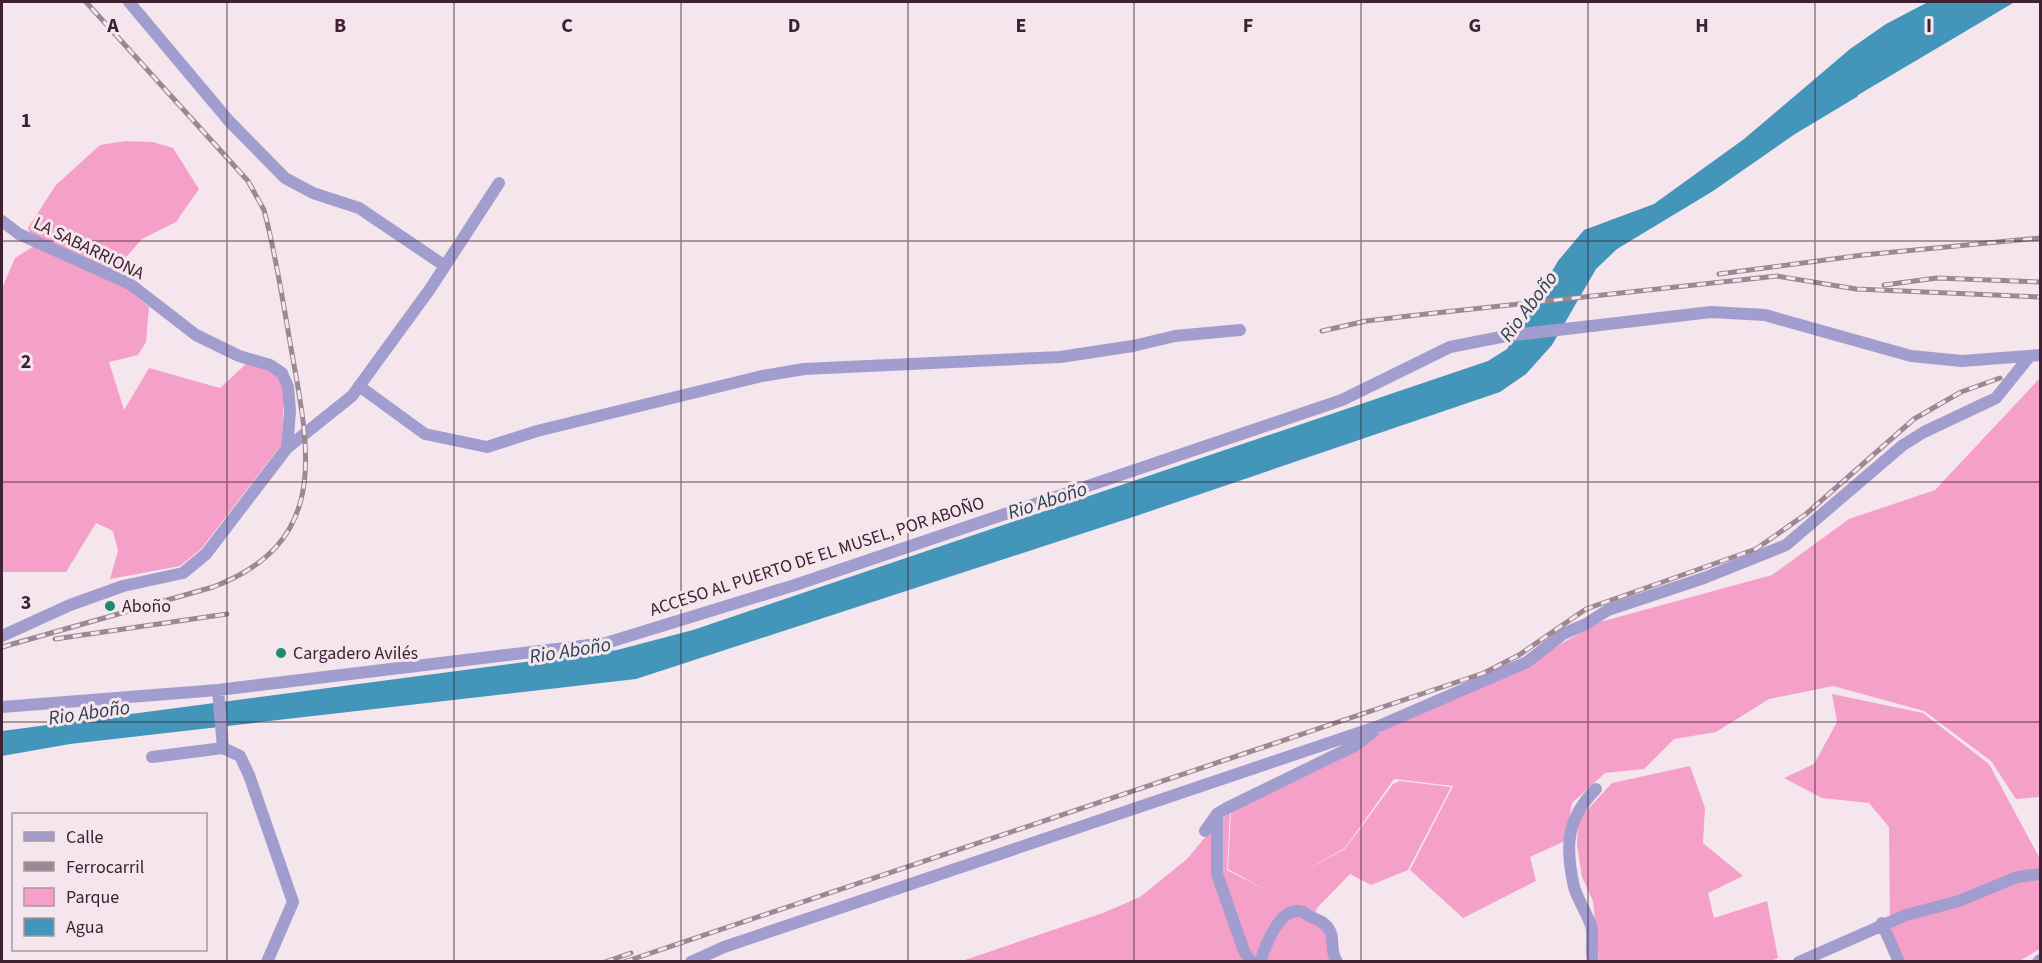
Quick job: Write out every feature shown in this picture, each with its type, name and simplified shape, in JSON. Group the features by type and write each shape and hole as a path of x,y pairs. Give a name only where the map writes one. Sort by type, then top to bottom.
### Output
{"street":[{"path":"129,2 229,121 285,178 313,192 359,208 445,266"},
{"path":"2,636 69,605 112,590 183,573 206,554 287,448 351,396 359,386 445,266 499,183"},
{"name":"LA SABARRIONA","path":"2,221 19,234 130,284 196,335 239,356 270,365 282,373 288,387 290,411 287,448"},
{"name":"ACCESO AL PUERTO DE EL MUSEL, POR ABOÑO","path":"2,707 218,693 606,643 795,585 1342,400 1450,347 1506,336 1711,312 1765,315 1911,356 1962,361 2035,356"},
{"path":"359,386 425,435 487,447 537,431 762,376 804,369 1060,357 1133,346 1174,336 1240,330"},
{"path":"691,962 724,946 1379,726 1527,662 1563,634 1586,624 1608,610 1704,578 1786,545 1903,445 1924,432 1996,399 2035,356"},
{"path":"218,693 223,748"},
{"path":"1205,831 1218,814 1356,745 1379,726"},
{"path":"152,757 223,748 240,756 249,775 293,902 267,962"},
{"path":"1593,962 1592,927 1575,887 1569,842 1573,819 1582,802 1596,789"},
{"path":"1218,814 1216,874 1244,951 1251,962"},
{"path":"1799,962 1882,923 1959,901 2017,877 2040,874"},
{"path":"1260,962 1265,944 1281,920 1296,912 1303,912 1326,925 1333,936 1330,947 1337,962"},
{"path":"1882,923 1899,962"}],"green space":[{"path":"125,141 153,142 173,148 199,189 176,222 142,239 113,272 30,234 28,228 56,185 100,145"},
{"path":"34,246 126,288 149,307 146,342 138,355 109,362 124,410 149,368 220,388 247,363 268,368 280,377 284,388 282,444 201,549 180,566 110,579 118,551 113,531 96,523 66,572 2,572 2,288 15,258"},
{"path":"2040,378 2040,797 2016,799 1991,761 1924,711 1833,686 1769,699 1716,732 1674,739 1644,769 1605,773 1572,803 1565,841 1530,857 1536,881 1463,918 1410,870 1453,786 1394,779 1345,848 1295,876 1345,849 1393,784 1400,781 1451,787 1408,870 1371,885 1350,874 1317,908 1313,922 1329,934 1334,961 959,962 1103,913 1140,897 1187,859 1211,830 1230,812 1227,870 1268,891 1228,869 1231,812 1362,747 1384,729 1500,678 1600,622 1772,575 1849,519 1935,490"},
{"path":"1832,694 1923,713 1989,764 2040,859 2040,949 2019,961 1904,961 1890,930 1889,827 1869,803 1822,798 1784,778 1814,764 1837,722"},
{"path":"1690,766 1705,808 1703,843 1743,876 1708,893 1714,918 1767,901 1778,958 1769,962 1599,961 1593,901 1582,877 1577,845 1578,820 1612,783"}],"water":[{"path":"1928,2 2015,2 1795,134 1713,191 1617,249 1596,269 1552,345 1526,374 1500,392 1133,517 636,679 70,744 2,756 2,731 617,650 693,630 1488,361 1507,349 1558,261 1584,230 1654,204 1744,139 1850,49 1886,24"}],"pier":[{"path":"2015,2 2017,4 2005,12 1858,98 1858,95"}],"railway":[{"path":"2,647 213,587 251,568 278,545 295,518 303,488 306,456 298,385 264,210 248,181 86,2"},
{"path":"1719,274 1863,255 2040,238"},
{"path":"1322,331 1366,321 1777,276 1856,289 2040,297"},
{"path":"1884,285 1937,278 2040,282"},
{"path":"624,962 1484,673 1519,655 1586,609 1756,549 1806,514 1914,419 1961,392 2000,378"},
{"path":"55,639 227,614"},
{"path":"605,962 631,953"}],"place":[{"name":"Aboño","path":"110,606"},
{"name":"Cargadero Avilés","path":"281,653"}],"water label":[{"name":"Rio Aboño","path":"1528,306"},
{"name":"Rio Aboño","path":"1047,500"},
{"name":"Rio Aboño","path":"570,650"},
{"name":"Rio Aboño","path":"89,712"}]}
